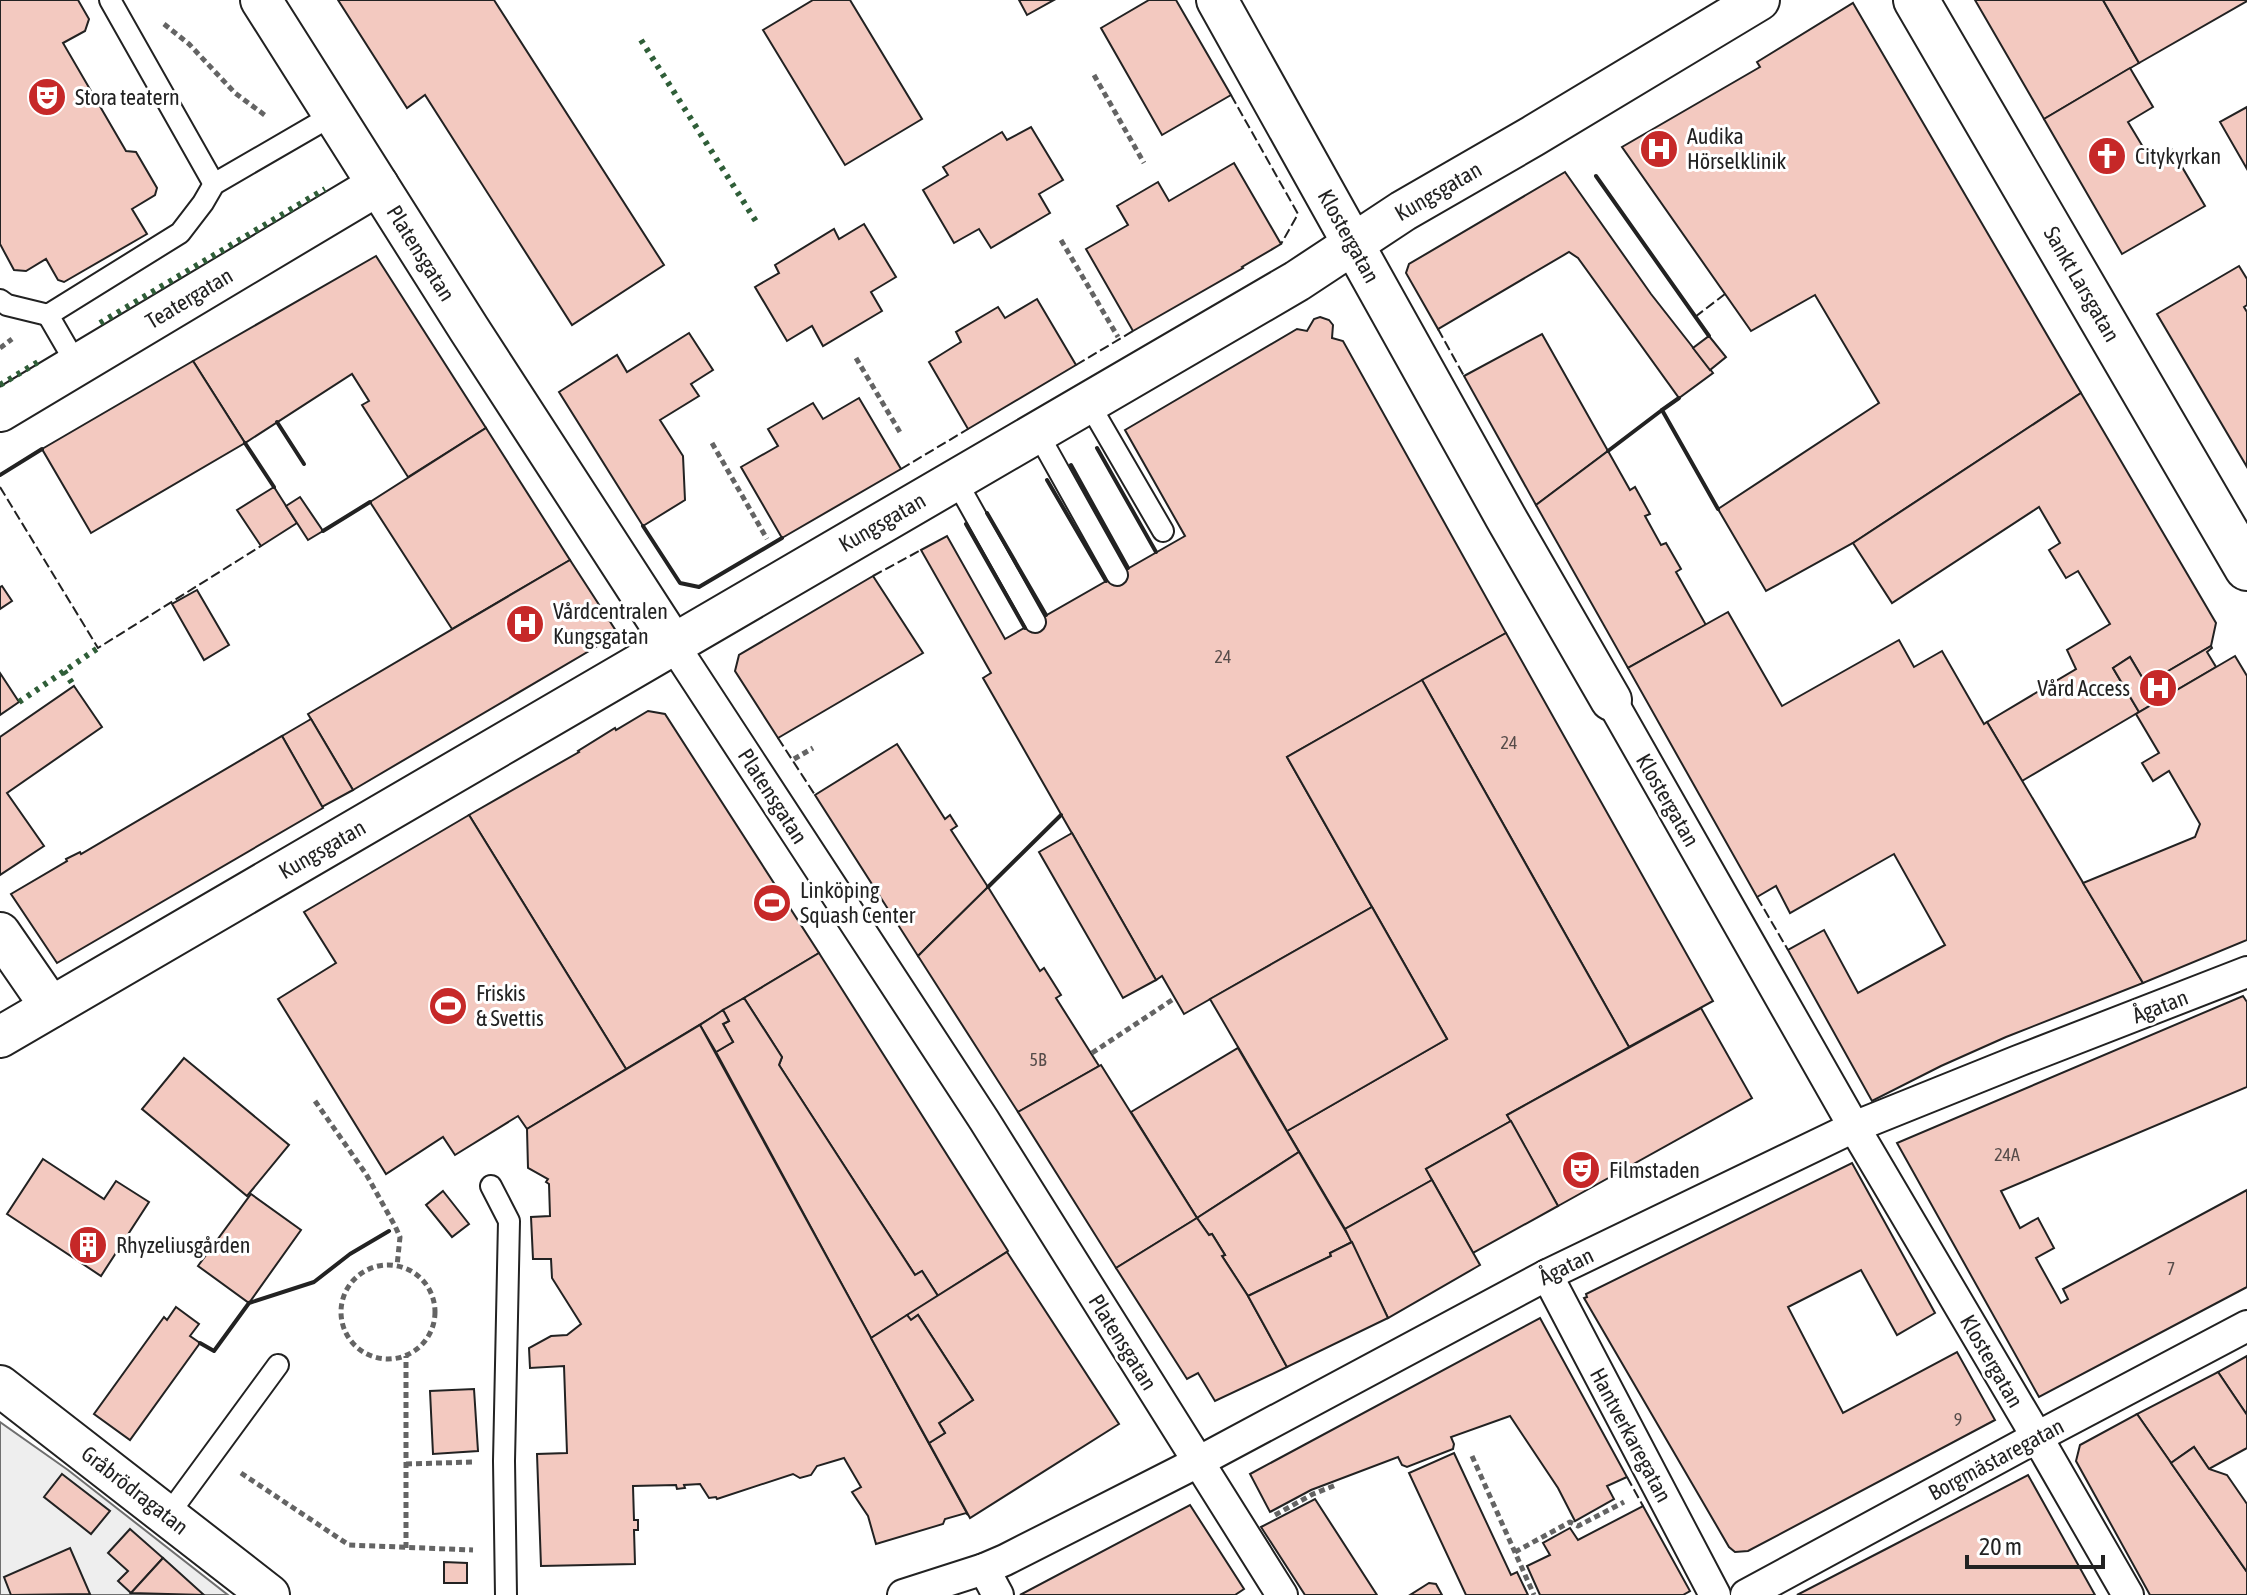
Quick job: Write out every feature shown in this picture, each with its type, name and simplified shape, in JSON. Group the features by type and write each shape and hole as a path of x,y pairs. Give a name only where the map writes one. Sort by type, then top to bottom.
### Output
{"main road":[{"name":"Sankt Larsgatan","path":"1916,0 2247,568"}],"street":[{"name":"Platensgatan","path":"261,0 673,644 984,1120 1282,1595"},
{"name":"Klostergatan","path":"1217,0 1506,518 1854,1127 2128,1595"},
{"name":"Kungsgatan","path":"0,1037 1313,271 1403,211 1759,0"},
{"name":"Teatergatan","path":"0,411 378,185"},
{"path":"0,933 51,1007"},
{"name":"Ågatan","path":"903,1595 991,1582 1198,1462 1547,1275 1854,1127 2247,972"},
{"name":"Hantverkaregatan","path":"1547,1275 1715,1595"},
{"name":"Borgmästaregatan","path":"1746,1595 2247,1326"},
{"name":"Gråbrödragatan","path":"0,1386 269,1595"}],"lane":[{"path":"110,0 214,184"},
{"path":"0,300 7,305 48,315 180,233 214,184 333,115"},
{"path":"48,315 77,365"},
{"path":"1088,402 1163,531"},
{"path":"1037,432 1117,575"},
{"path":"955,479 1035,622"},
{"path":"491,1186 509,1221 504,1461 506,1595"},
{"path":"168,1515 278,1365"}],"path":[{"path":"161,22 189,44 235,93 278,124 291,139"},
{"path":"1094,75 1144,163"},
{"path":"1061,240 1139,372"},
{"path":"856,358 901,434"},
{"path":"712,443 788,577"},
{"path":"1092,1053 1175,998"},
{"path":"315,1101 366,1174 395,1226 400,1237 397,1266"},
{"path":"380,1266 397,1266 413,1272 426,1284 434,1299 436,1316 431,1333 421,1346 406,1356 389,1359 372,1357 357,1348 346,1334 341,1317 343,1300 350,1284 363,1272 380,1266"},
{"path":"406,1356 406,1548"},
{"path":"213,1454 349,1545 506,1551"},
{"path":"1472,1456 1534,1595"},
{"path":"406,1464 504,1461"},
{"path":"1515,1552 1570,1522 1578,1526 1657,1484"},
{"path":"1243,1534 1313,1494 1336,1485"}],"shaded area":[{"path":"0,1422 68,1470 228,1595 0,1595"}],"building":[{"name":"Stora teatern","path":"0,0 78,0 89,19 85,31 63,43 126,151 136,152 157,188 155,195 132,209 147,234 64,282 58,280 46,259 26,271 14,270 0,244"},
{"path":"338,0 494,0 664,265 572,325 425,95 407,108"},
{"path":"813,0 850,0 922,119 845,165 763,30"},
{"path":"1019,0 1054,0 1027,15"},
{"path":"1149,0 1176,0 1231,95 1162,135 1101,28"},
{"path":"1975,0 2103,0 2139,63 2044,119"},
{"path":"2103,0 2247,0 2247,1 2139,63"},
{"path":"1853,3 2081,393 1853,543 1766,591 1718,509 1879,403 1815,295 1751,331 1622,147 1760,67 1757,62"},
{"name":"Citykyrkan","path":"2130,68 2153,107 2128,122 2152,162 2172,150 2205,206 2122,254 2044,119"},
{"path":"2247,107 2247,169 2220,122"},
{"path":"1031,127 1063,180 1039,194 1050,213 991,248 979,229 954,243 923,190 948,175 943,167 1002,132 1007,140"},
{"path":"1234,163 1281,244 1133,331 1086,249 1128,225 1117,206 1158,182 1169,201"},
{"path":"1565,172 1651,294 1713,373 1679,398 1578,258 1569,252 1438,329 1406,273 1409,264"},
{"path":"864,224 896,277 871,292 882,311 823,346 812,326 787,341 755,287 779,273 775,265 834,229 839,239"},
{"path":"376,256 486,428 408,477 362,405 369,401 352,374 245,443 193,361"},
{"path":"2239,266 2247,279 2247,305 2244,307 2247,312 2247,467 2157,314"},
{"path":"1037,299 1076,365 968,429 929,362 961,342 956,332 998,307 1005,318"},
{"path":"1320,317 1333,325 1332,338 1343,341 1506,633 1287,757 1372,907 1184,1014 1162,976 1156,980 983,678 991,673 921,550 947,536 1005,639 1185,536 1125,430 1297,329 1307,331 1314,319"},
{"path":"689,333 713,370 691,384 699,396 660,420 683,456 685,500 643,526 559,392 617,355 627,372"},
{"path":"1542,334 1608,451 1536,505 1464,376"},
{"path":"1709,336 1726,357 1710,370 1693,348"},
{"path":"193,361 245,443 91,533 42,449"},
{"path":"2081,393 2216,623 2211,646 2146,684 2130,657 2113,668 2139,712 2022,781 1987,722 2076,669 2067,650 2110,624 2078,571 2066,578 2049,550 2060,543 2039,507 1892,603 1853,543"},
{"path":"859,398 901,469 782,538 741,467 778,446 768,429 813,403 823,419"},
{"path":"486,428 570,560 452,629 370,502"},
{"path":"1608,451 1630,490 1635,487 1650,514 1645,516 1661,545 1666,543 1681,569 1676,572 1706,625 1628,668 1536,505"},
{"path":"274,487 297,523 261,546 237,510"},
{"path":"300,497 323,531 308,540 286,506"},
{"path":"570,560 618,634 353,790 308,714"},
{"path":"873,576 923,653 778,738 735,671 739,655"},
{"path":"0,587 12,601 0,609"},
{"path":"197,590 229,645 204,660 172,604"},
{"path":"1728,612 1782,706 1899,640 1914,667 1942,651 2143,983 2006,1037 1872,1101 1788,950 1824,930 1858,993 1945,945 1894,854 1790,913 1776,886 1757,897 1628,668"},
{"path":"1506,633 1713,1001 1629,1047 1422,680"},
{"path":"2211,646 2207,652 2216,667 2139,712 2113,668 2130,657 2146,684"},
{"path":"2235,656 2247,676 2247,940 2143,983 2083,883 2195,837 2200,824 2169,771 2153,781 2142,763 2159,753 2136,714"},
{"path":"0,673 19,702 0,715"},
{"path":"1422,680 1629,1047 1507,1115 1511,1121 1426,1169 1432,1180 1345,1229 1287,1131 1447,1039 1287,757"},
{"path":"74,686 102,727 7,793 44,846 0,875 0,737"},
{"path":"648,711 665,714 819,953 626,1069 469,815"},
{"path":"311,719 353,790 322,807 282,736"},
{"path":"282,736 323,808 57,963 11,894 66,859 81,854"},
{"path":"897,744 945,819 950,815 957,826 951,830 988,887 918,956 815,795"},
{"path":"469,815 626,1069 527,1129 518,1116 455,1155 443,1137 386,1174 278,999 336,963 304,912"},
{"path":"1072,833 1156,980 1123,998 1039,852"},
{"path":"988,887 1040,971 1044,968 1061,995 1056,998 1099,1066 1018,1112 918,956"},
{"path":"1372,907 1447,1039 1287,1131 1210,999"},
{"path":"819,953 1008,1251 938,1296 922,1271 915,1275 779,1065 782,1057 744,998"},
{"path":"2243,996 2247,1002 2247,1087 2001,1191 2020,1228 2038,1218 2054,1248 2036,1258 2061,1303 2068,1299 2063,1289 2247,1190 2247,1287 2039,1397 1897,1143"},
{"path":"744,998 782,1057 779,1065 915,1275 922,1271 938,1296 871,1338 716,1052 733,1042 723,1024 729,1021 723,1010"},
{"path":"1701,1008 1752,1098 1558,1206 1507,1115"},
{"path":"723,1010 729,1021 723,1024 733,1042 716,1052 700,1025"},
{"path":"700,1025 968,1515 945,1519 943,1524 876,1544 868,1516 852,1492 861,1487 844,1458 817,1466 811,1475 800,1478 793,1474 717,1499 709,1498 700,1484 684,1485 685,1488 677,1489 676,1485 633,1486 634,1520 638,1520 638,1530 634,1530 635,1564 541,1566 537,1454 567,1453 564,1366 530,1368 529,1348 551,1336 567,1335 581,1324 552,1278 551,1259 533,1259 531,1217 550,1216 549,1184 546,1182 548,1179 528,1168 527,1129"},
{"path":"1238,1048 1299,1152 1197,1218 1131,1112"},
{"path":"184,1058 289,1145 247,1196 142,1109"},
{"path":"1101,1065 1197,1218 1116,1268 1018,1112"},
{"path":"1511,1121 1558,1206 1473,1253 1426,1169"},
{"path":"1299,1152 1352,1242 1330,1253 1331,1256 1248,1296 1212,1234 1209,1235 1197,1218"},
{"name":"Rhyzeliusgården","path":"43,1159 104,1199 116,1181 149,1202 101,1276 7,1214"},
{"path":"1852,1163 1935,1313 1897,1335 1861,1270 1788,1307 1843,1413 1957,1352 1995,1420 1748,1551 1735,1552 1729,1547 1584,1298 1586,1294"},
{"path":"1432,1180 1480,1265 1388,1318 1345,1229"},
{"path":"443,1191 469,1224 452,1237 426,1205"},
{"path":"251,1194 301,1230 249,1303 198,1266"},
{"path":"1197,1218 1225,1255 1222,1256 1287,1367 1215,1401 1198,1373 1187,1379 1116,1268"},
{"path":"1352,1242 1388,1318 1287,1367 1248,1296 1331,1256 1330,1253"},
{"path":"1007,1252 1119,1424 970,1518 929,1443 945,1433 939,1423 973,1400 918,1315 911,1320 907,1315"},
{"path":"176,1307 199,1324 190,1336 200,1343 130,1440 94,1414 164,1317 167,1320"},
{"path":"907,1315 911,1320 918,1315 973,1400 939,1423 945,1433 929,1443 871,1338"},
{"path":"1540,1318 1627,1477 1607,1486 1614,1499 1575,1521 1558,1488 1510,1416 1451,1437 1453,1449 1407,1467 1398,1457 1311,1490 1270,1512 1250,1474"},
{"path":"2247,1356 2247,1415 2218,1372"},
{"path":"2218,1372 2247,1415 2247,1448 2209,1469 2194,1447 2171,1463 2137,1414"},
{"path":"474,1389 478,1451 433,1454 430,1391"},
{"path":"2137,1414 2247,1572 2247,1595 2150,1595 2076,1461 2080,1445"},
{"path":"2194,1447 2209,1469 2227,1475 2247,1504 2247,1572 2171,1463"},
{"path":"1454,1453 1511,1575 1517,1572 1528,1595 1466,1595 1409,1473"},
{"path":"62,1474 110,1511 91,1534 44,1497"},
{"path":"2028,1475 2095,1595 1797,1595 1888,1548"},
{"path":"1315,1499 1377,1595 1305,1595 1261,1527"},
{"path":"1190,1505 1244,1589 1235,1595 1020,1595"},
{"path":"1643,1506 1690,1591 1683,1595 1540,1595 1527,1566 1550,1555 1543,1543 1570,1528 1578,1540"},
{"path":"130,1529 163,1558 131,1593 118,1581 128,1571 108,1553"},
{"path":"70,1548 90,1594 11,1595 4,1577"},
{"path":"163,1558 204,1595 131,1593"},
{"path":"444,1562 467,1563 467,1583 444,1583"},
{"path":"1429,1583 1436,1584 1442,1595 1410,1595"}],"hedge":[{"path":"641,40 757,223"},
{"path":"100,323 325,189"},
{"path":"0,385 38,362"},
{"path":"19,702 98,648"},
{"path":"64,671 74,686"}],"fence":[{"path":"1231,95 1298,214 1281,244"},
{"path":"1695,317 1725,294"},
{"path":"1438,329 1464,376"},
{"path":"1076,365 1133,331"},
{"path":"901,469 968,429"},
{"path":"0,487 98,648 261,546"},
{"path":"873,576 921,550"},
{"path":"778,738 815,795"},
{"path":"1757,897 1788,950"},
{"path":"1627,1477 1643,1506"}],"wall":[{"path":"1596,176 1709,336"},
{"path":"1679,398 1662,410 1718,509"},
{"path":"1608,451 1662,410"},
{"path":"277,422 304,464"},
{"path":"245,443 274,487"},
{"path":"1097,448 1156,552"},
{"path":"0,475 42,449"},
{"path":"1071,465 1128,568"},
{"path":"1047,480 1106,581"},
{"path":"323,531 370,502"},
{"path":"987,513 1046,615"},
{"path":"966,524 1025,628"},
{"path":"643,526 680,583 699,587 782,538"},
{"path":"988,887 1061,815"},
{"path":"200,1343 214,1351 249,1303 314,1282 350,1254 389,1231"}],"place":[{"name":"Stora teatern","path":"47,97"},
{"name":"Audika Hörselklinik","path":"1659,149"},
{"name":"Citykyrkan","path":"2107,156"},
{"name":"Vårdcentralen Kungsgatan","path":"525,624"},
{"name":"Vård Access","path":"2158,688"},
{"name":"Linköping Squash Center","path":"772,903"},
{"name":"Friskis & Svettis","path":"448,1006"},
{"name":"Filmstaden","path":"1581,1170"},
{"name":"Rhyzeliusgården","path":"88,1245"}]}
